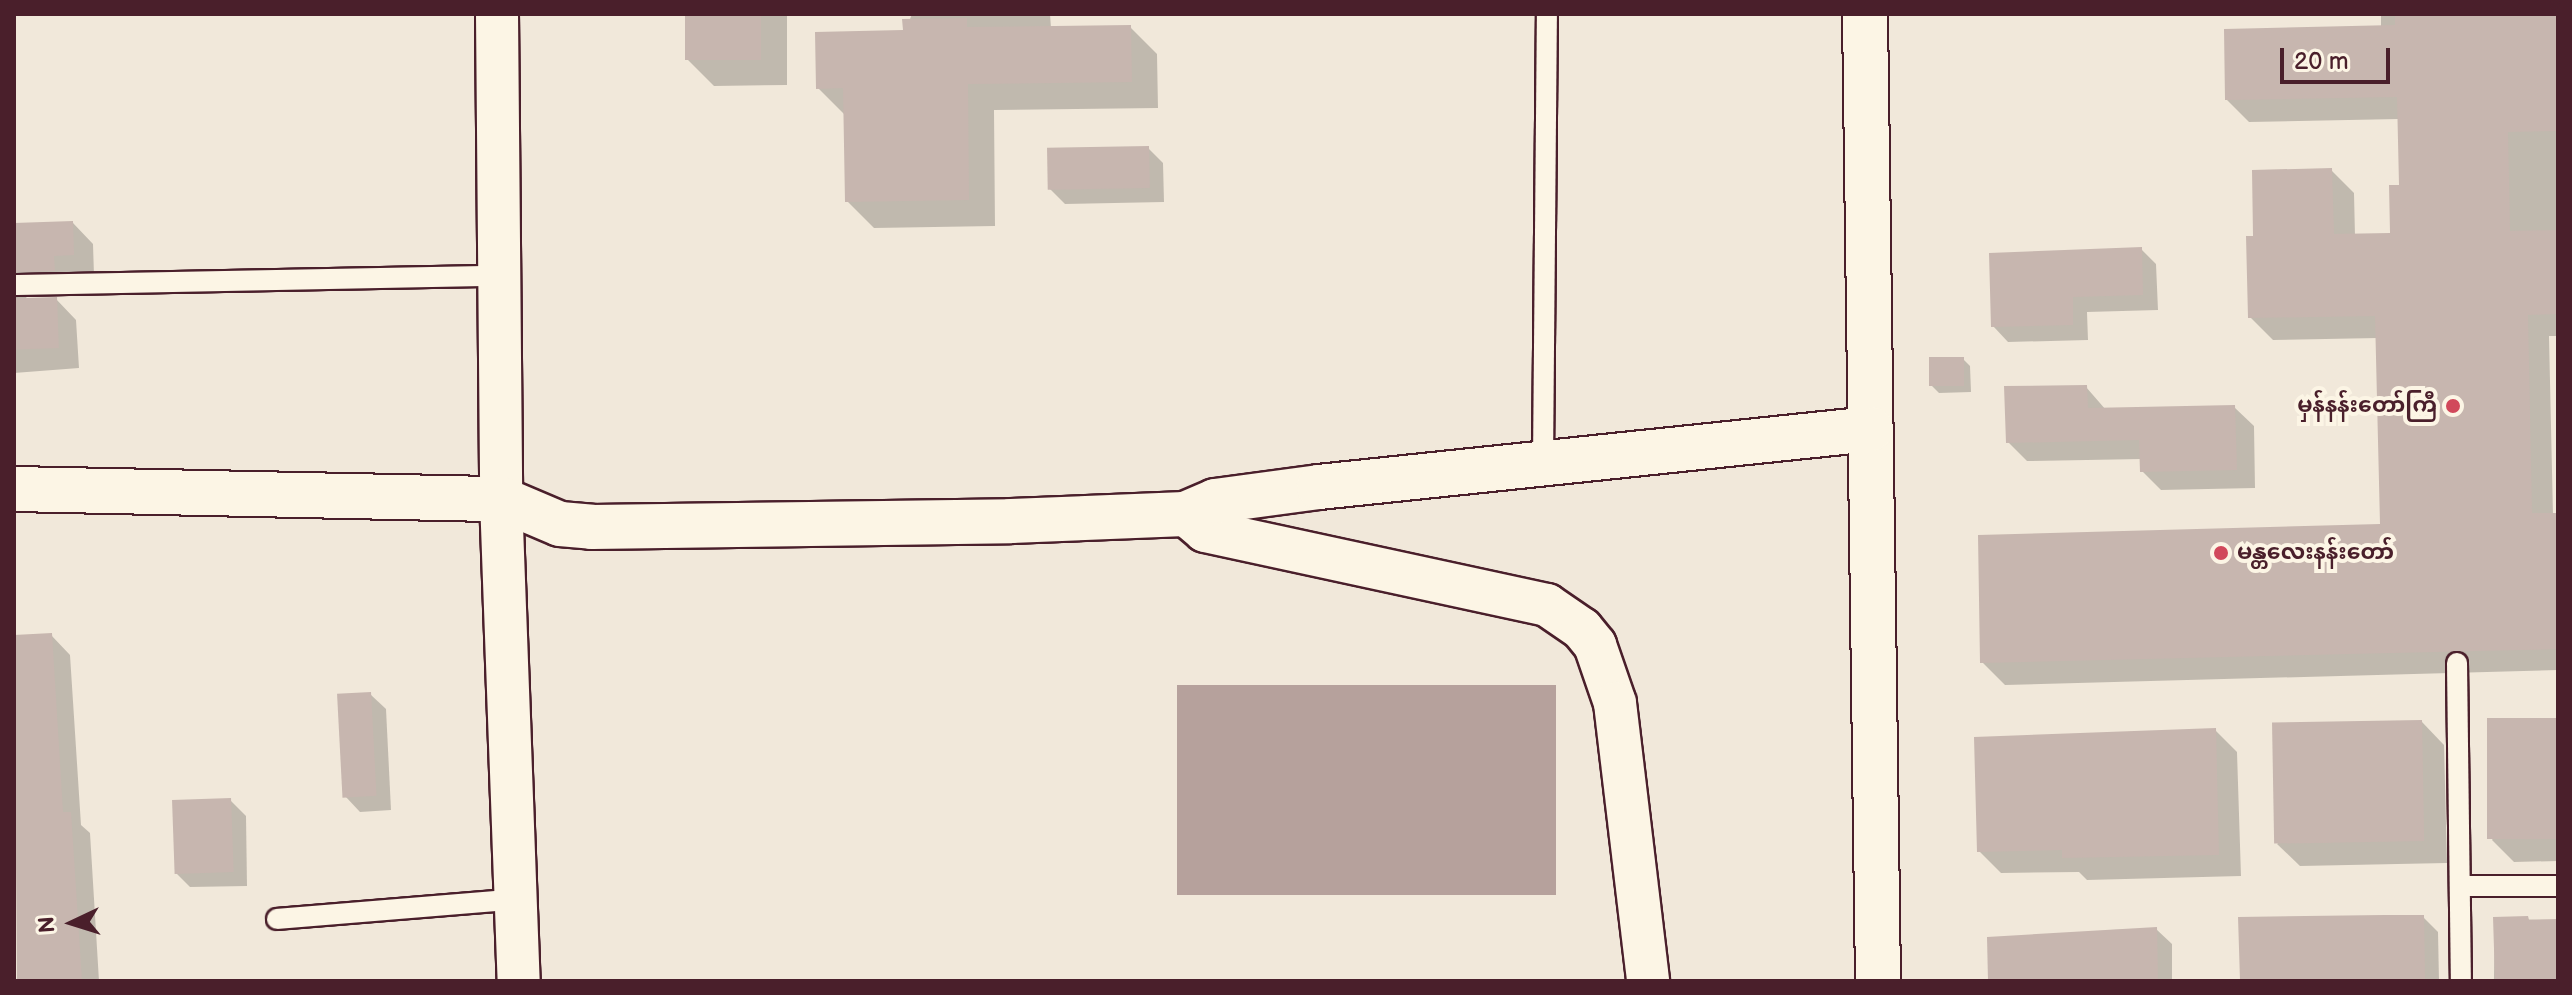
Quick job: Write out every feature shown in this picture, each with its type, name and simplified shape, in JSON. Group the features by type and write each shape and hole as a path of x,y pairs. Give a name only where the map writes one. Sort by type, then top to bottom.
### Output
{"street":[{"path":"497,14 501,499 519,899 519,981"},
{"path":"1865,14 1878,981"},
{"path":"14,489 501,499 560,524 592,527 1185,514 1230,499 1543,462 1871,429"},
{"path":"1185,514 1205,531 1547,605 1582,629 1595,645 1615,703 1648,981"}],"lane":[{"path":"1543,462 1547,14"},
{"path":"14,285 500,276"},
{"path":"2457,663 2461,981"},
{"path":"2460,886 2558,886"},
{"path":"277,919 519,899"}],"shaded area":[{"path":"1177,685 1556,685 1556,895 1177,895"}],"building":[{"path":"685,14 761,14 761,60 685,60"},
{"path":"2558,14 2558,131 2508,132 2510,231 2558,230 2558,314 2528,315 2532,513 2558,513 2558,649 1980,663 1978,535 2380,524 2375,316 2248,318 2246,236 2253,236 2252,170 2332,168 2334,234 2390,233 2389,185 2399,185 2397,97 2225,100 2224,29 2395,25 2395,16"},
{"path":"967,18 967,27 1131,25 1132,82 968,84 969,200 845,202 843,88 816,89 815,32 903,30 902,19"},
{"path":"1149,146 1150,188 1048,190 1047,148"},
{"path":"73,221 74,255 54,256 55,271 14,272 14,223"},
{"path":"2142,247 2143,295 2073,297 2073,325 1991,327 1989,253"},
{"path":"57,297 59,348 16,349 14,299"},
{"path":"1929,357 1964,357 1964,386 1929,386"},
{"path":"2087,385 2088,408 2235,405 2237,470 2140,472 2139,440 2006,443 2004,386"},
{"path":"52,633 63,812 71,812 82,981 17,981 14,635"},
{"path":"371,692 376,796 342,798 337,694"},
{"path":"2487,718 2558,718 2558,839 2487,839"},
{"path":"2422,720 2424,841 2274,844 2272,723"},
{"path":"2216,728 2219,855 2062,858 2062,850 1977,852 1974,737"},
{"path":"231,798 234,872 175,874 172,800"},
{"path":"2424,915 2425,981 2240,981 2238,917"},
{"path":"2528,916 2529,920 2558,919 2558,980 2495,981 2493,917"},
{"path":"2157,927 2158,981 1988,981 1987,937"}],"place":[{"name":"မှန်နန်းတော်ကြီ","path":"2453,406"},
{"name":"မန္တလေးနန်းတော်","path":"2221,553"}]}
